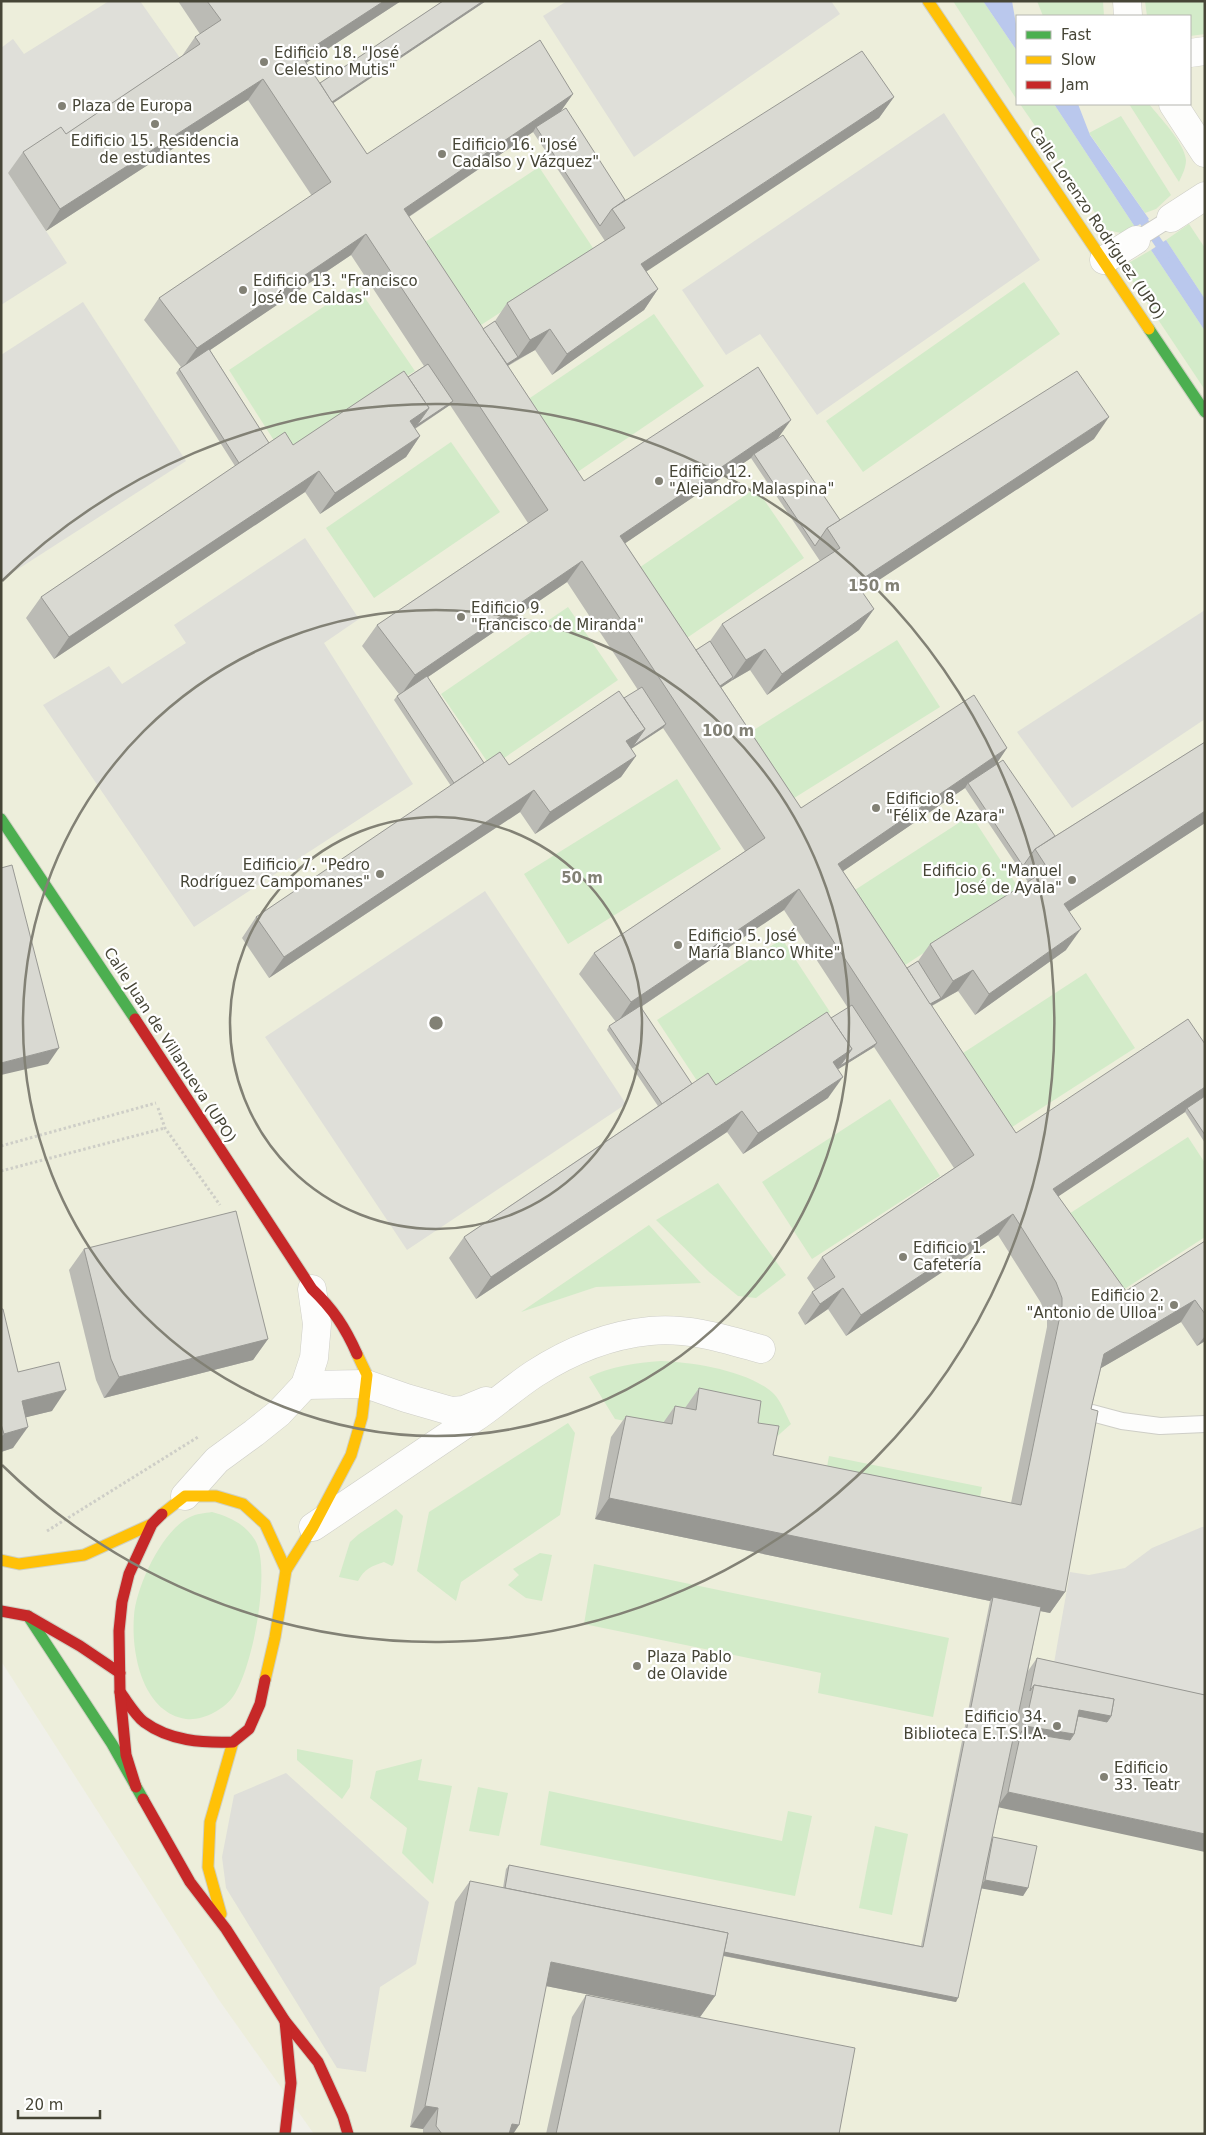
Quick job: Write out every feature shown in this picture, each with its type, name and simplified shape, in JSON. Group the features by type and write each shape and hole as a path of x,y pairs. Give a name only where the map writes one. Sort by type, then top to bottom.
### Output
{"street":[{"name":"Calle Lorenzo Rodríguez (UPO)","path":"928,1 1205,412"},
{"path":"1126,1 1128,15"},
{"path":"1191,53 1205,52"},
{"path":"1174,105 1205,153"},
{"path":"1171,218 1205,196"},
{"path":"1104,260 1136,240"},
{"name":"Calle Juan de Villanueva (UPO)","path":"1,819 85,942 312,1288 330,1307 347,1331 367,1375 366,1384"},
{"path":"136,1786 126,1755 120,1692 119,1631 122,1602 129,1574 152,1524 167,1508 185,1496 217,1460 279,1413 305,1385 314,1358 317,1324 312,1288"},
{"path":"313,1527 494,1405 549,1365 581,1350 613,1338 651,1331 705,1334 761,1350"},
{"path":"305,1385 366,1384 450,1411 464,1410 515,1389"},
{"path":"120,1692 143,1721 163,1733 189,1741 212,1744 232,1742 249,1729 260,1704 275,1637 286,1570 313,1527 351,1455 362,1417 366,1384"},
{"path":"185,1496 216,1496 243,1504 265,1524 286,1570"},
{"path":"1,1560 19,1564 84,1555 152,1524"},
{"path":"1,1610 28,1616 80,1646 120,1673"},
{"path":"28,1616 112,1744 190,1882 226,1930 285,2021 318,2062 343,2117 348,2134"},
{"path":"226,1930 208,1867 210,1822 232,1742"},
{"path":"285,2021 291,2083 285,2134"}],"lane":[{"path":"1136,240 1171,218"},
{"path":"1092,1413 1122,1421 1160,1426 1205,1424"}],"path":[{"path":"1,1146 156,1104 164,1128 222,1208"},
{"path":"1,1170 164,1128"},
{"path":"46,1532 204,1433"}],"shaded area":[{"path":"1,1 1205,1 1205,2134 314,2134 219,2000 1,1661"},
{"name":"Plaza de Europa","path":"109,1 140,1 180,58 8,173 67,263 1,305 1,48 13,39 24,54"},
{"path":"567,1 831,1 840,14 634,157 543,16"},
{"path":"944,113 1040,260 817,415 760,334 726,355 682,290"},
{"path":"83,302 186,461 1,580 1,355"},
{"path":"305,538 359,619 324,643 413,784 194,927 43,705 109,666 122,684 186,643 174,625"},
{"path":"1205,610 1205,719 1072,808 1017,732"},
{"path":"485,891 626,1104 407,1250 265,1037"},
{"path":"1205,1527 1205,1698 1054,1663 1070,1572 1089,1575 1125,1568 1152,1548"},
{"path":"286,1773 429,1902 416,1964 380,1987 366,2072 337,2068 226,1888 222,1857 234,1795"}],"green space":[{"path":"953,1 983,1 1016,50 1016,98"},
{"path":"1037,1 1103,1 1104,15 1043,15"},
{"path":"1145,1 1205,1 1205,34 1191,36 1191,15 1147,15"},
{"path":"1021,105 1055,105 1135,227 1121,233 1107,230"},
{"path":"1130,105 1150,105 1176,138 1186,160 1185,169 1179,182"},
{"path":"1121,116 1171,195 1156,209 1145,213 1089,133"},
{"path":"539,167 595,251 464,336 413,250"},
{"path":"1189,224 1205,248 1205,299 1166,240"},
{"path":"1151,250 1205,331 1205,390 1127,273 1125,265"},
{"path":"1024,282 1060,334 863,472 826,421"},
{"path":"356,285 415,371 282,453 229,370"},
{"path":"654,314 704,386 576,473 527,400"},
{"path":"451,442 500,512 374,598 326,528"},
{"path":"756,488 804,558 678,644 630,574"},
{"path":"568,607 618,680 491,767 441,694"},
{"path":"897,640 940,707 791,800 749,733"},
{"path":"677,779 721,849 568,944 524,874"},
{"path":"971,815 1020,890 893,973 844,897"},
{"path":"782,939 830,1012 705,1093 657,1020"},
{"path":"1086,973 1135,1048 1009,1129 960,1055"},
{"path":"890,1099 940,1176 812,1259 762,1182"},
{"path":"1188,1137 1205,1163 1205,1237 1109,1299 1058,1221"},
{"path":"718,1183 786,1275 756,1298 738,1296 709,1272 656,1220"},
{"path":"649,1225 701,1283 596,1287 521,1312"},
{"path":"661,1361 689,1363 720,1369 751,1379 764,1386 777,1397 791,1424 764,1448 615,1419 589,1377 606,1370 624,1366"},
{"path":"568,1423 575,1433 560,1515 461,1582 456,1601 417,1571 429,1512"},
{"path":"829,1456 982,1487 978,1507 825,1478"},
{"path":"396,1509 403,1516 392,1566 384,1562 369,1568 358,1581 339,1577 350,1542"},
{"path":"212,1512 236,1522 247,1530 255,1540 260,1554 261,1573 257,1620 253,1644 246,1667 232,1698 212,1714 186,1719 171,1714 159,1705 149,1693 138,1663 135,1646 134,1616 145,1575 152,1560 170,1534 190,1517"},
{"path":"540,1553 552,1555 542,1601 526,1598 508,1585 519,1575 513,1569"},
{"path":"594,1564 949,1638 933,1717 818,1693 821,1673 584,1624"},
{"path":"297,1749 353,1760 350,1787 342,1799 297,1760"},
{"path":"422,1759 418,1780 452,1786 433,1884 402,1853 407,1828 370,1798 376,1771"},
{"path":"478,1787 508,1793 499,1836 469,1831"},
{"path":"549,1791 782,1841 788,1811 812,1816 795,1896 540,1845"},
{"path":"875,1826 908,1834 892,1915 859,1908"}],"water":[{"path":"983,1 1012,1 1016,24 1016,50"},
{"path":"1055,105 1078,105 1090,135 1149,219 1135,227"},
{"path":"1166,240 1205,299 1205,331 1151,250"}],"building":[{"path":"207,1 384,1 301,55 367,154 540,40 573,94 404,209 584,481 758,367 791,420 620,536 801,808 974,695 1007,748 838,864 1016,1133 1188,1019 1205,1044 1205,1087 1053,1189 1126,1291 1205,1241 1205,1314 1195,1300 1104,1354 1091,1409 1098,1411 1065,1592 609,1498 626,1416 672,1424 675,1406 696,1410 699,1388 761,1401 758,1423 779,1426 773,1455 1021,1505 1062,1306 1062,1298 1056,1282 1013,1214 861,1315 843,1288 820,1304 812,1292 835,1277 822,1257 974,1155 799,889 631,1002 594,953 765,838 582,561 415,675 377,625 548,510 366,234 197,348 159,298 331,182 263,79 60,209 23,152 61,127 66,134 200,44 195,37 221,20"},
{"path":"443,1 483,1 332,102 320,83"},
{"path":"862,51 894,97 641,264 658,289 567,354 550,329 530,340 507,303 625,228 612,209"},
{"path":"566,108 625,200 612,209 600,226 536,127"},
{"path":"495,321 518,357 507,364 483,329"},
{"path":"209,349 269,443 239,463 179,369"},
{"path":"428,364 453,401 417,425 429,408 408,377"},
{"path":"404,371 429,408 410,421 420,436 335,493 319,471 69,637 41,597 285,432 293,445"},
{"path":"1077,371 1109,417 856,583 874,609 782,674 765,649 746,660 722,624 840,548 827,528"},
{"path":"783,435 840,520 827,528 815,546 754,454"},
{"path":"710,641 733,677 720,686 696,650"},
{"path":"427,676 484,763 454,783 397,696"},
{"path":"642,687 666,724 633,746 645,729 624,698"},
{"name":"Edificio 7. \"Pedro Rodríguez Campomanes\"","path":"619,691 645,729 626,741 636,756 550,812 534,790 284,957 256,917 500,752 509,765"},
{"name":"Edificio 6. \"Manuel José de Ayala\"","path":"1205,742 1205,811 1064,904 1081,929 989,994 973,970 953,981 930,944 1048,869 1035,849"},
{"path":"1003,760 1055,836 1035,849 1023,866 968,783"},
{"path":"12,865 59,1048 1,1063 1,868"},
{"path":"918,961 941,998 930,1004 907,968"},
{"path":"852,1005 877,1043 840,1066 852,1049 831,1018"},
{"path":"640,1006 692,1084 662,1104 609,1026"},
{"path":"827,1012 852,1049 833,1062 843,1077 758,1133 742,1111 491,1277 464,1237 708,1073 716,1085"},
{"path":"1205,1096 1205,1135 1187,1108"},
{"path":"236,1211 268,1339 119,1377 111,1359 84,1249"},
{"path":"1,1309 3,1309 18,1372 59,1362 66,1390 22,1401 28,1427 4,1434 1,1424"},
{"path":"993,1597 1041,1607 958,1998 724,1952 728,1933 505,1888 509,1865 923,1947"},
{"name":"Edificio 33. Teatr","path":"1037,1658 1205,1695 1205,1834 1008,1792 1021,1732 1070,1740 1074,1734 1078,1716 1107,1722 1111,1716 1114,1699 1034,1685 1030,1691"},
{"path":"1034,1685 1114,1699 1111,1716 1079,1710 1074,1734 1025,1726"},
{"path":"993,1837 1037,1846 1028,1888 985,1880"},
{"path":"470,1881 728,1933 715,1996 551,1962 519,2125 512,2124 509,2134 442,2134 436,2126 438,2108 425,2106"},
{"path":"586,1995 855,2048 839,2134 556,2134"}],"waterway":[{"path":"1138,213 1166,254"}],"traffic: fast":[{"path":"1149,329 1205,412"},
{"path":"1,819 135,1019"},
{"path":"28,1616 112,1744 143,1799"}],"traffic: slow":[{"path":"928,1 1149,329"},
{"path":"286,1570 313,1527 351,1455 362,1417 367,1375 357,1354"},
{"path":"162,1514 185,1496 216,1496 243,1504 265,1524 286,1570 275,1637 265,1680"},
{"path":"1,1560 19,1564 84,1555 152,1524"},
{"path":"221,1914 208,1867 210,1822 233,1742"}],"traffic: jam":[{"path":"135,1019 312,1289 338,1319 357,1354"},
{"path":"136,1787 126,1755 120,1692 119,1631 122,1602 129,1574 152,1524 162,1514"},
{"path":"1,1611 28,1616 80,1646 120,1673"},
{"path":"120,1692 134,1712 144,1722 165,1733 187,1740 233,1742 249,1729 260,1704 265,1680"},
{"path":"143,1799 190,1882 226,1929 285,2021 318,2062 343,2117 348,2134"},
{"path":"285,2021 291,2083 285,2134"}],"place":[{"name":"Edificio 18. \"José Celestino Mutis\"","path":"264,62"},
{"name":"Plaza de Europa","path":"62,106"},
{"name":"Edificio 15. Residencia de estudiantes","path":"155,124"},
{"name":"Edificio 16. \"José Cadalso y Vázquez\"","path":"442,154"},
{"name":"Edificio 13. \"Francisco José de Caldas\"","path":"243,290"},
{"name":"Edificio 12. \"Alejandro Malaspina\"","path":"659,481"},
{"name":"Edificio 9. \"Francisco de Miranda\"","path":"461,617"},
{"name":"Edificio 8. \"Félix de Azara\"","path":"876,808"},
{"name":"Edificio 7. \"Pedro Rodríguez Campomanes\"","path":"380,874"},
{"name":"Edificio 6. \"Manuel José de Ayala\"","path":"1072,880"},
{"name":"Edificio 5. José María Blanco White\"","path":"678,945"},
{"name":"Edificio 1. Cafetería","path":"903,1257"},
{"name":"Edificio 2. \"Antonio de Ulloa\"","path":"1174,1305"},
{"name":"Plaza Pablo de Olavide","path":"637,1666"},
{"name":"Edificio 34. Biblioteca E.T.S.I.A.","path":"1057,1726"},
{"name":"Edificio 33. Teatr","path":"1104,1777"}]}
